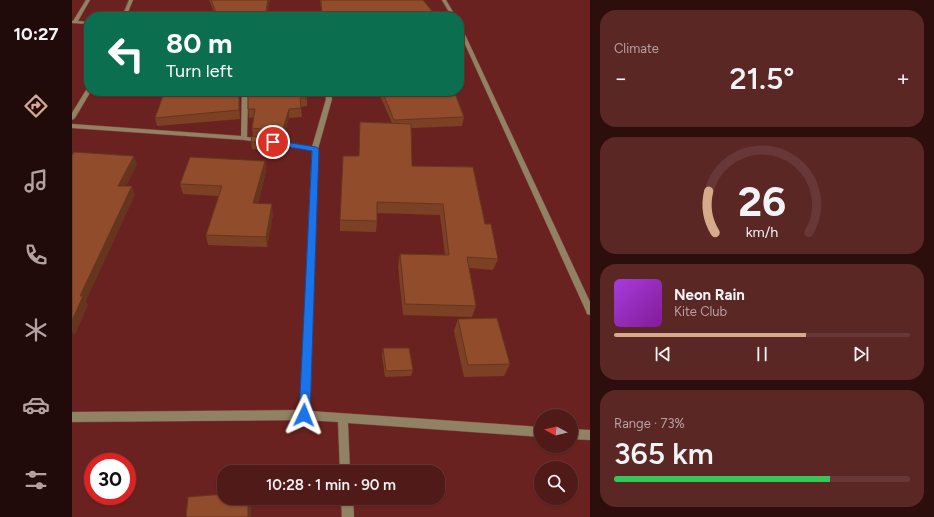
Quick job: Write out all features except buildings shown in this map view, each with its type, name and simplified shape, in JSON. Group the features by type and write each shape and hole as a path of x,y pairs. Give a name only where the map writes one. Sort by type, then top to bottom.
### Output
{"street":[{"path":"73,22 88,0"},
{"path":"126,12 131,0"},
{"path":"444,0 451,12"},
{"path":"73,22 84,22"},
{"path":"464,39 590,311"},
{"path":"72,118 85,96"},
{"path":"244,138 245,96"},
{"path":"304,415 316,149 329,99 328,96"},
{"path":"72,126 244,138 316,149"},
{"path":"343,416 346,465"},
{"path":"72,417 343,416 534,431"},
{"path":"578,434 590,435"},
{"path":"347,505 348,517"}],"route":[{"path":"273,142 316,149 304,415"}]}
